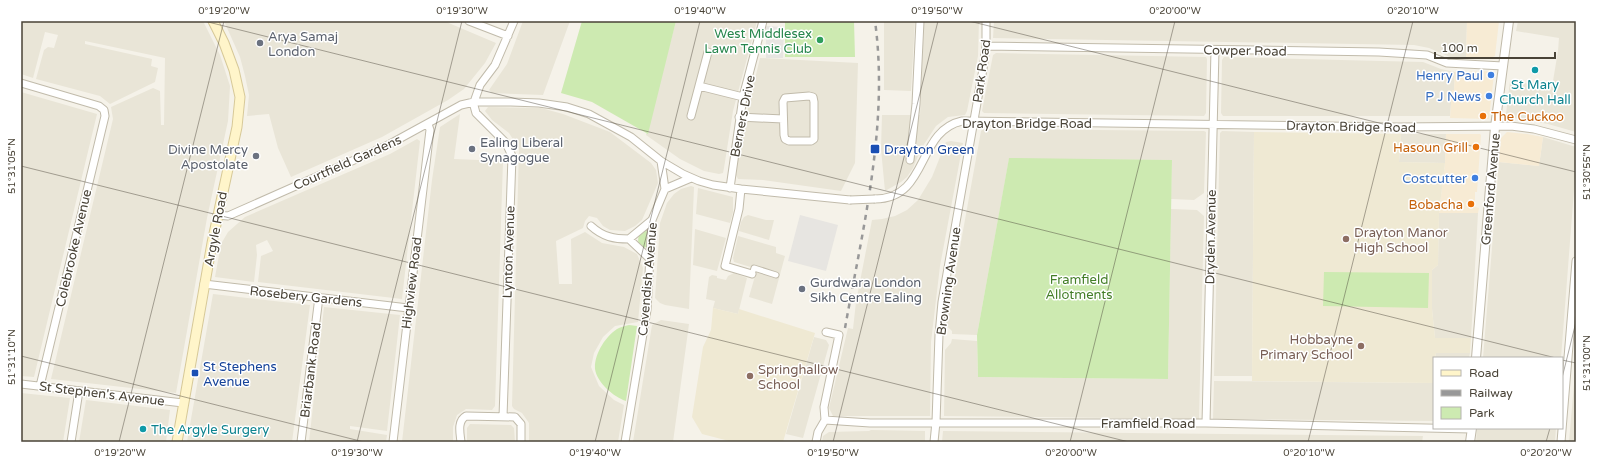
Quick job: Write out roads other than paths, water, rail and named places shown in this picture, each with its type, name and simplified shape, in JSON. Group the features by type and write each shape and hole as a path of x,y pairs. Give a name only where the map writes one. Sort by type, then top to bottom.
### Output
{"main road":[{"name":"Argyle Road","path":"176,442 217,215 237,127 240,92 224,43 213,21"}],"street":[{"path":"469,21 508,36"},
{"path":"473,102 480,85 495,65 514,21"},
{"name":"Berners Drive","path":"730,188 739,117 763,21"},
{"path":"910,160 916,104 920,21"},
{"name":"Park Road","path":"974,121 986,46 986,21"},
{"name":"Greenford Avenue","path":"1476,357 1495,128 1509,21"},
{"name":"Cowper Road","path":"986,46 1379,52 1427,55 1447,64 1503,66"},
{"name":"Dryden Avenue","path":"1206,423 1215,50"},
{"path":"691,116 708,52"},
{"name":"Colebrooke Avenue","path":"21,83 99,106 104,110 104,116 40,386"},
{"path":"699,86 743,97"},
{"path":"813,97 814,140 785,140 783,119 783,102 785,98 813,97"},
{"name":"Courtfield Gardens","path":"217,215 228,216 388,144 428,124 461,105 473,102"},
{"name":"Drayton Bridge Road","path":"473,102 525,102 567,107 589,114 631,137 661,161 690,178 713,185 850,200 875,199 892,196 901,192 912,182 933,141 941,131 958,122 1495,128 1511,126 1534,129 1576,140"},
{"name":"Lynton Avenue","path":"473,102 476,113 506,143 512,156 503,416"},
{"path":"739,117 783,119"},
{"name":"Browning Avenue","path":"934,442 942,302 974,121"},
{"name":"Highview Road","path":"392,442 430,130 428,124"},
{"path":"661,161 665,189 690,178"},
{"name":"Cavendish Avenue","path":"625,442 647,310 652,220 665,189"},
{"path":"741,189 726,266 752,274 754,268 776,275"},
{"path":"629,239 652,220"},
{"path":"591,226 601,234 610,238 629,239 649,258"},
{"path":"1563,418 1576,261"},
{"name":"Rosebery Gardens","path":"204,284 408,308"},
{"name":"Briarbank Road","path":"301,442 319,297"},
{"path":"816,442 818,432 825,420 824,407 839,336 826,332"},
{"name":"St Stephen's Avenue","path":"21,384 183,403"},
{"path":"71,442 79,391"},
{"path":"461,442 460,424 462,419 466,416 515,417 521,424 521,442"},
{"name":"Framfield Road","path":"825,420 870,423 1206,423 1433,427"},
{"path":"1470,442 1472,429"},
{"path":"1561,442 1562,429"}],"railway":[{"path":"845,328 866,214 876,137 879,98 875,21"}],"place":[{"name":"West Middlesex Lawn Tennis Club","path":"820,40"},
{"name":"Arya Samaj London","path":"260,43"},
{"name":"St Mary Church Hall","path":"1535,70"},
{"name":"Henry Paul","path":"1491,75"},
{"name":"P J News","path":"1489,96"},
{"name":"The Cuckoo","path":"1483,116"},
{"name":"Hasoun Grill","path":"1476,147"},
{"name":"Ealing Liberal Synagogue","path":"472,149"},
{"name":"Drayton Green","path":"875,149"},
{"name":"Divine Mercy Apostolate","path":"256,156"},
{"name":"Costcutter","path":"1475,178"},
{"name":"Bobacha","path":"1471,204"},
{"name":"Drayton Manor High School","path":"1346,239"},
{"name":"Gurdwara London Sikh Centre Ealing","path":"802,289"},
{"name":"Hobbayne Primary School","path":"1361,346"},
{"name":"St Stephens Avenue","path":"195,373"},
{"name":"Springhallow School","path":"750,376"},
{"name":"The Argyle Surgery","path":"143,429"}],"park label":[{"name":"Framfield Allotments","path":"1079,286"}]}
